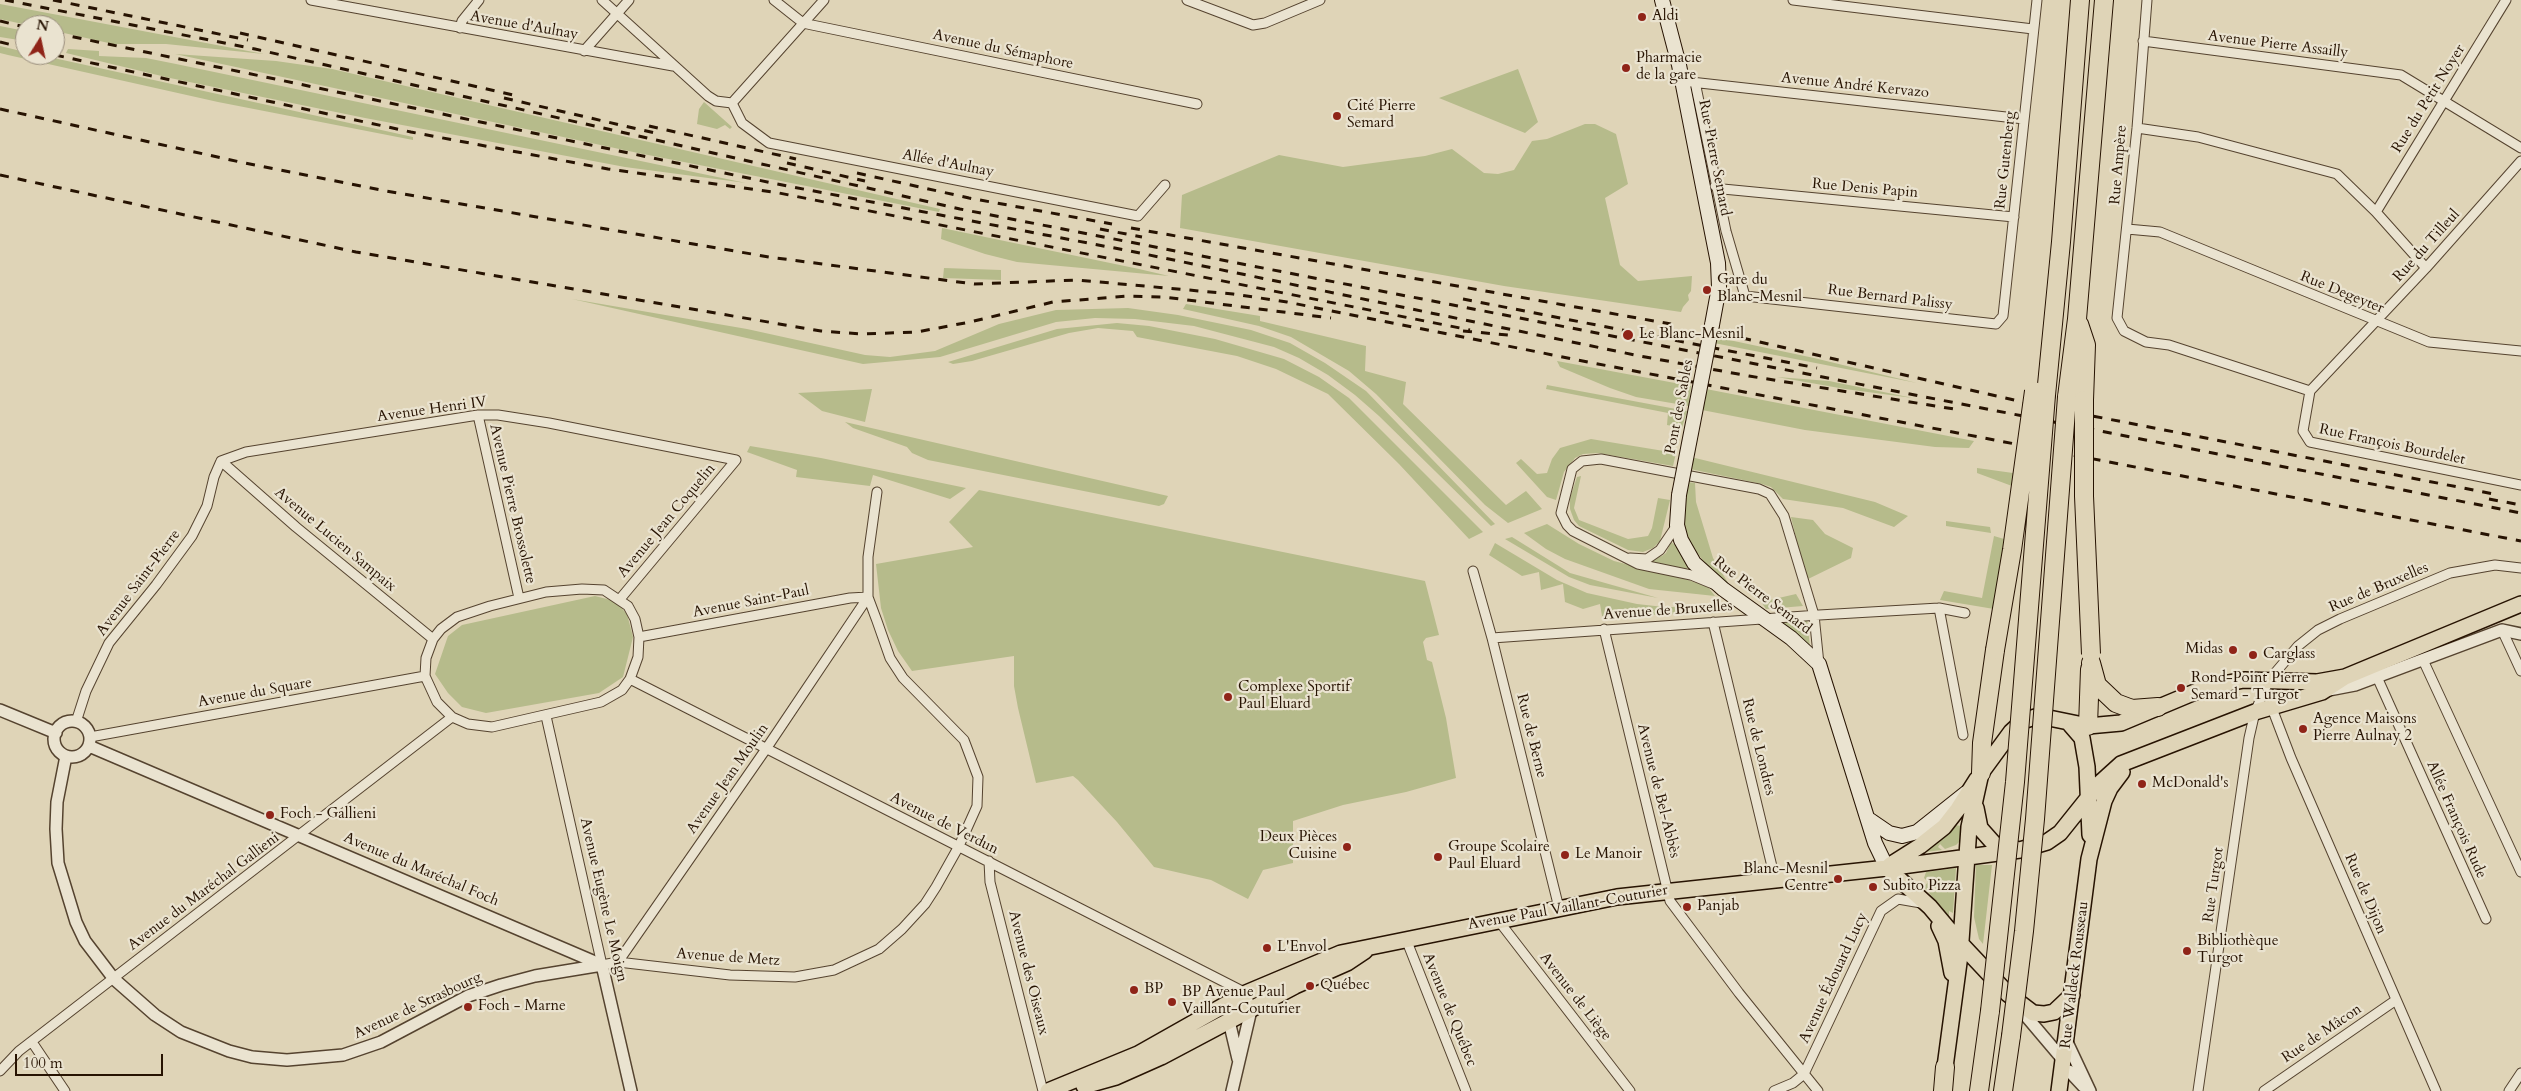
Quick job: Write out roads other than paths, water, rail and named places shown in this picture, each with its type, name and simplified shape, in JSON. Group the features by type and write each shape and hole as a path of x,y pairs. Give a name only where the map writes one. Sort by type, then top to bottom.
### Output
{"highway":[{"path":"1981,773 1982,743 2013,540 2040,393 2051,358 2080,0"},
{"path":"2003,1091 2024,931 2076,398 2086,345 2077,319 2104,0"},
{"path":"1979,1091 1990,1011 2015,782 2040,393"},
{"path":"2076,398 2084,496 2091,659 2097,685 2116,703 2132,709 2158,707"},
{"path":"2085,732 2088,676 2091,659"},
{"path":"1943,1091 1945,1067"}],"main road":[{"name":"Rue Pierre Semard","path":"1662,0 1689,82 1718,263 1719,287 1712,325"},
{"name":"Pont des Sables","path":"1679,495 1712,325"},
{"name":"Rue Pierre Semard","path":"1679,495 1677,524 1682,540 1694,563 1723,589 1791,638 1819,664 1870,820 1875,842 1887,868"},
{"path":"1971,798 1980,828 1996,846 2020,850 2047,842 2060,833 2100,783 2121,764 2255,712 2322,692 2345,677 2494,617 2521,604"},
{"path":"1981,773 1996,750 2023,721 2035,717 2049,718 2068,723 2085,732 2121,723 2215,685 2244,680 2267,686 2317,682 2345,677"},
{"path":"2085,732 2088,797"},
{"name":"Rue Waldeck Rousseau","path":"2089,859 2110,788 2138,757"},
{"name":"Avenue Paul Vaillant-Couturier","path":"1887,868 1944,827 1958,809 1971,798 1981,773"},
{"name":"Rue Waldeck Rousseau","path":"2059,1091 2067,1066 2067,1042 2089,859 2090,821 2088,797"},
{"path":"1870,820 1888,833 1902,836 1917,832 1971,798"},
{"path":"1945,1067 1961,944 1971,798"},
{"name":"Avenue Paul Vaillant-Couturier","path":"1048,1091 1138,1054 1249,1002 1315,963 1341,953 1559,908 1668,890 1887,868 2020,850"},
{"path":"1887,868 1930,907 1961,944 2008,994 2033,1013 2044,1014 2054,1012 2072,995"},
{"path":"1930,907 1946,941 1952,964 1954,994"},
{"name":"Avenue Paul Vaillant-Couturier","path":"1057,1091 1116,1077 1230,1021 1249,1002 1295,986 1347,963 1370,947"}],"street":[{"name":"Avenue d'Aulnay","path":"311,0 338,2 460,28 673,66"},
{"path":"460,28 462,21 479,0"},
{"path":"602,0 708,96 716,101 732,103 824,0"},
{"path":"584,51 629,0"},
{"path":"774,0 803,23"},
{"path":"1187,0 1253,25 1265,23 1320,0"},
{"path":"1793,0 2033,29"},
{"name":"Rue Gutenberg","path":"2000,321 2014,216 2037,0"},
{"name":"Rue Ampère","path":"2147,0 2137,128 2117,318 2124,332 2146,342 2169,345 2310,391"},
{"name":"Rue du Petit Noyer","path":"2376,212 2506,0"},
{"name":"Avenue du Sémaphore","path":"803,23 1197,104"},
{"name":"Avenue Pierre Assailly","path":"2143,41 2401,75 2521,148"},
{"name":"Avenue André Kervazo","path":"1689,82 2024,119"},
{"name":"Rue Pierre Semard","path":"1689,82 1726,231 1745,296"},
{"name":"Allée d'Aulnay","path":"732,103 742,122 769,143 1138,216 1165,186"},
{"path":"2137,128 2198,137 2337,174 2376,212 2426,268"},
{"name":"Rue du Tilleul","path":"2310,391 2426,268 2521,161"},
{"name":"Rue Denis Papin","path":"1715,186 1724,189 2014,216"},
{"name":"Rue Degeyter","path":"2127,229 2160,232 2376,322 2429,342 2521,351"},
{"name":"Rue Bernard Palissy","path":"1745,296 1986,323 2000,321"},
{"name":"Rue François Bourdelet","path":"2310,391 2303,431 2310,442 2521,486"},
{"name":"Avenue Henri IV","path":"221,461 246,452 478,415 498,415 549,423 736,460"},
{"name":"Avenue Pierre Brossolette","path":"478,415 519,598"},
{"name":"Rue Pierre Semard","path":"1723,589 1691,575 1648,567 1625,558 1573,531 1564,519 1561,506 1569,475 1582,461 1601,459 1759,489 1770,494 1784,516 1814,615 1819,664"},
{"name":"Avenue Jean Coquelin","path":"620,600 736,460"},
{"name":"Avenue Lucien Sampaix","path":"221,461 296,527 432,639"},
{"name":"Avenue Saint-Pierre","path":"76,722 86,692 109,643 161,579 192,536 208,506 214,477 221,461"},
{"path":"868,598 868,557 876,492"},
{"path":"1625,558 1646,559 1654,555 1660,550 1677,524"},
{"name":"Rue de Bruxelles","path":"2255,712 2267,686 2298,646 2318,630 2450,573 2495,565 2521,568"},
{"name":"Rue de Berne","path":"1473,571 1492,638 1559,908"},
{"path":"582,589 604,590 620,600 628,606 635,619 640,637 638,657 630,679 622,690 602,702 492,727 468,724 452,717 438,702 425,676 426,658 432,639 440,629 457,617 519,598 546,592 582,589"},
{"name":"Avenue Saint-Paul","path":"640,637 850,598 868,598"},
{"name":"Avenue Jean Moulin","path":"618,962 868,598"},
{"name":"Avenue de Metz","path":"618,962 730,975 795,977 834,970 879,949 902,929 925,904 959,846 977,806 978,776 964,740 902,678 890,658 868,598"},
{"path":"1939,608 1964,735"},
{"name":"Avenue de Bruxelles","path":"1492,638 1762,618 1939,608 1965,612"},
{"name":"Rue de Londres","path":"1713,622 1776,879"},
{"name":"Avenue de Bel-Abbès","path":"1604,629 1670,901 1739,993 1818,1091"},
{"path":"2502,630 2521,671"},
{"path":"2322,692 2355,685 2502,630 2521,634"},
{"path":"2423,660 2521,872"},
{"name":"Avenue du Square","path":"90,742 425,676"},
{"name":"Allée François Rude","path":"2377,677 2486,919"},
{"name":"Avenue de Verdun","path":"630,679 989,861 1249,1002"},
{"name":"Rue de Dijon","path":"2267,686 2272,707 2291,758 2436,1091"},
{"path":"0,710 56,733"},
{"name":"Rue Turgot","path":"2198,1091 2249,738 2255,712"},
{"name":"Avenue Eugène Le Moign","path":"546,716 631,1091"},
{"name":"Avenue du Maréchal Gallieni","path":"0,1071 19,1051 452,717"},
{"path":"76,722 85,726 90,742 82,754 73,757 66,756 56,746 56,733 62,724 76,722"},
{"name":"Avenue du Maréchal Foch","path":"90,742 602,965"},
{"name":"Avenue de Strasbourg","path":"66,756 57,802 58,863 76,922 85,941 114,979 139,1003 182,1032 229,1051 252,1057 310,1060 357,1051 390,1038 468,996 535,976 602,965"},
{"name":"Avenue des Oiseaux","path":"989,861 990,882 1043,1091"},
{"name":"Avenue Édouard Lucy","path":"1804,1074 1881,911 1898,899 1914,900 1930,907"},
{"name":"Avenue de Liège","path":"1498,920 1630,1091"},
{"name":"Avenue de Québec","path":"1406,939 1466,1091"},
{"path":"578,969 580,954"},
{"path":"602,965 618,962"},
{"path":"2008,994 2089,1091"},
{"name":"Rue de Mâcon","path":"2264,1091 2396,1000"},
{"path":"1232,1091 1249,1002"},
{"path":"1230,1021 1238,1059"},
{"path":"32,1042 65,1091"},
{"path":"2067,1042 2089,1091"},
{"path":"1938,1091 1945,1067"},
{"path":"1774,1091 1793,1083 1804,1074"},
{"path":"2507,1090 2521,1074"}],"railway":[{"path":"5,0 255,49 960,209 2521,513"},
{"path":"53,0 248,40"},
{"path":"0,21 15,25"},
{"path":"240,33 513,95"},
{"path":"65,35 777,184 1130,251 1640,356 1749,376 1954,409"},
{"path":"0,42 15,46"},
{"path":"65,57 411,132 608,169 779,193 1470,330"},
{"path":"504,98 655,133"},
{"path":"0,109 240,162 386,191 769,257 974,284 1077,280 1233,294 1287,302 1593,363 2521,541"},
{"path":"649,126 796,159"},
{"path":"787,163 865,181"},
{"path":"857,173 969,198 1112,224"},
{"path":"0,175 356,252 821,331 861,334 917,332 970,322 1053,302 1129,296 1164,297 1331,318"},
{"path":"1131,228 1671,324"},
{"path":"1100,229 1142,237"},
{"path":"1463,299 1817,368"},
{"path":"1707,330 2036,405 2499,495"},
{"path":"1463,331 1508,335"},
{"path":"2489,499 2521,505"}],"place":[{"name":"Aldi","path":"1642,17"},
{"name":"Pharmacie de la gare","path":"1626,68"},
{"name":"Cité Pierre Semard","path":"1337,116"},
{"name":"Gare du Blanc-Mesnil","path":"1707,290"},
{"name":"Le Blanc-Mesnil","path":"1628,335"},
{"name":"Midas","path":"2233,650"},
{"name":"Carglass","path":"2253,655"},
{"name":"Rond-Point Pierre Semard - Turgot","path":"2181,688"},
{"name":"Complexe Sportif Paul Eluard","path":"1228,697"},
{"name":"Agence Maisons Pierre Aulnay 2","path":"2303,729"},
{"name":"McDonald's","path":"2142,784"},
{"name":"Foch - Gallieni","path":"270,815"},
{"name":"Deux Pièces Cuisine","path":"1347,847"},
{"name":"Le Manoir","path":"1565,855"},
{"name":"Groupe Scolaire Paul Eluard","path":"1438,857"},
{"name":"Blanc-Mesnil Centre","path":"1838,879"},
{"name":"Subito Pizza","path":"1873,887"},
{"name":"Panjab","path":"1687,907"},
{"name":"L'Envol","path":"1267,948"},
{"name":"Bibliothèque Turgot","path":"2187,951"},
{"name":"Québec","path":"1310,986"},
{"name":"BP","path":"1134,990"},
{"name":"BP Avenue Paul Vaillant-Couturier","path":"1172,1002"},
{"name":"Foch - Marne","path":"468,1007"}]}
